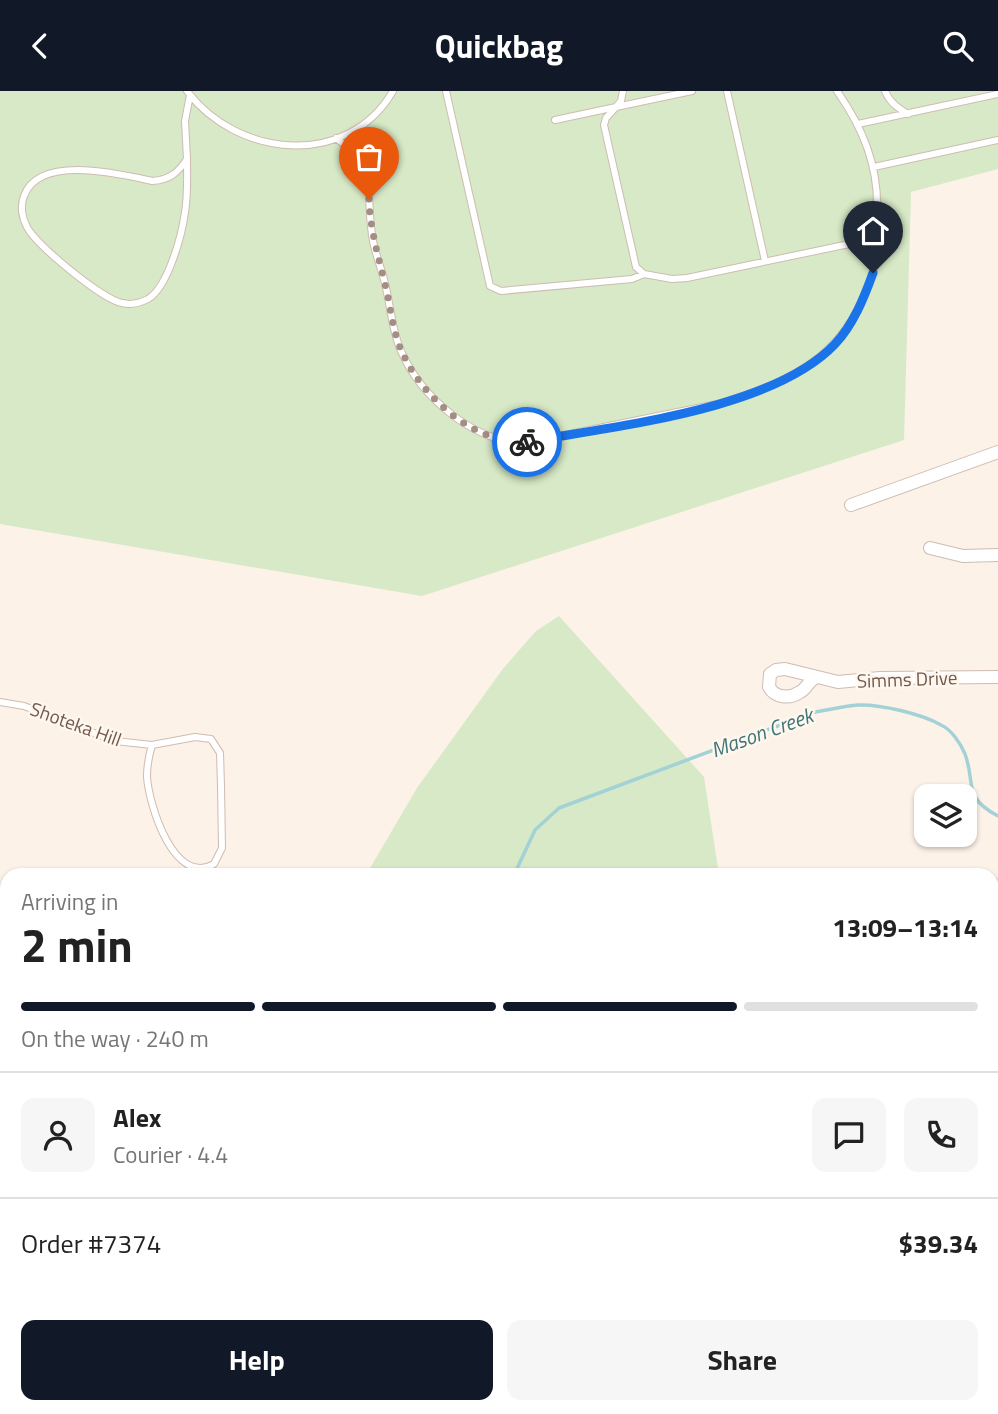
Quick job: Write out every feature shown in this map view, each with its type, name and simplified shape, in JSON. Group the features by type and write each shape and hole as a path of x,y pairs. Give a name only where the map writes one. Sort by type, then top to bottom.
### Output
{"street":[{"path":"851,505 998,451"},
{"path":"930,548 963,556 998,555"},
{"name":"Simms Drive","path":"817,677 838,682 880,678 998,677"}],"lane":[{"path":"189,93 216,121 246,137 284,146 336,138 372,118 393,91"},
{"path":"446,91 490,286 501,291 632,279 644,274"},
{"path":"622,91 621,101 606,118 604,125 633,257 636,267 644,274 672,279 687,278 873,239 876,236"},
{"path":"555,120 692,91"},
{"path":"727,91 765,261"},
{"path":"336,138 360,157 365,166 373,241 386,285 395,335 410,369 427,390 458,419 513,443 717,404 748,395 803,370 836,343 856,313 878,257 874,167 858,124 837,91"},
{"path":"885,91 896,106 908,114"},
{"path":"187,159 179,170 162,180 152,181 88,171 45,175 36,180 25,194 22,212 25,225 51,255 109,298 121,303 141,302 156,292 170,264 185,215 187,159 184,121 189,93"},
{"path":"858,124 998,94"},
{"path":"874,167 998,140"},
{"name":"Shoteka Hill","path":"0,702 24,706 114,741 152,745 199,736 211,739 220,753 222,848 214,864 205,868"},
{"name":"Shoteka Hill","path":"152,745 147,777 150,797 177,857 198,868"}],"green space":[{"path":"0,91 998,91 998,169 911,192 904,440 422,596 0,524"},
{"path":"559,616 704,777 718,868 370,868 417,788 502,670 536,631"}],"waterway":[{"name":"Mason Creek","path":"517,868 535,830 559,808 815,712 853,706 878,706 901,711 945,727 965,754 972,789 979,803 998,816"}],"way so far":[{"path":"369,199 373,241 386,285 395,335 410,369 427,390 458,419 501,440 527,442"}],"route":[{"path":"527,442 717,404 784,380 821,358 836,343 856,313 873,273"}]}
